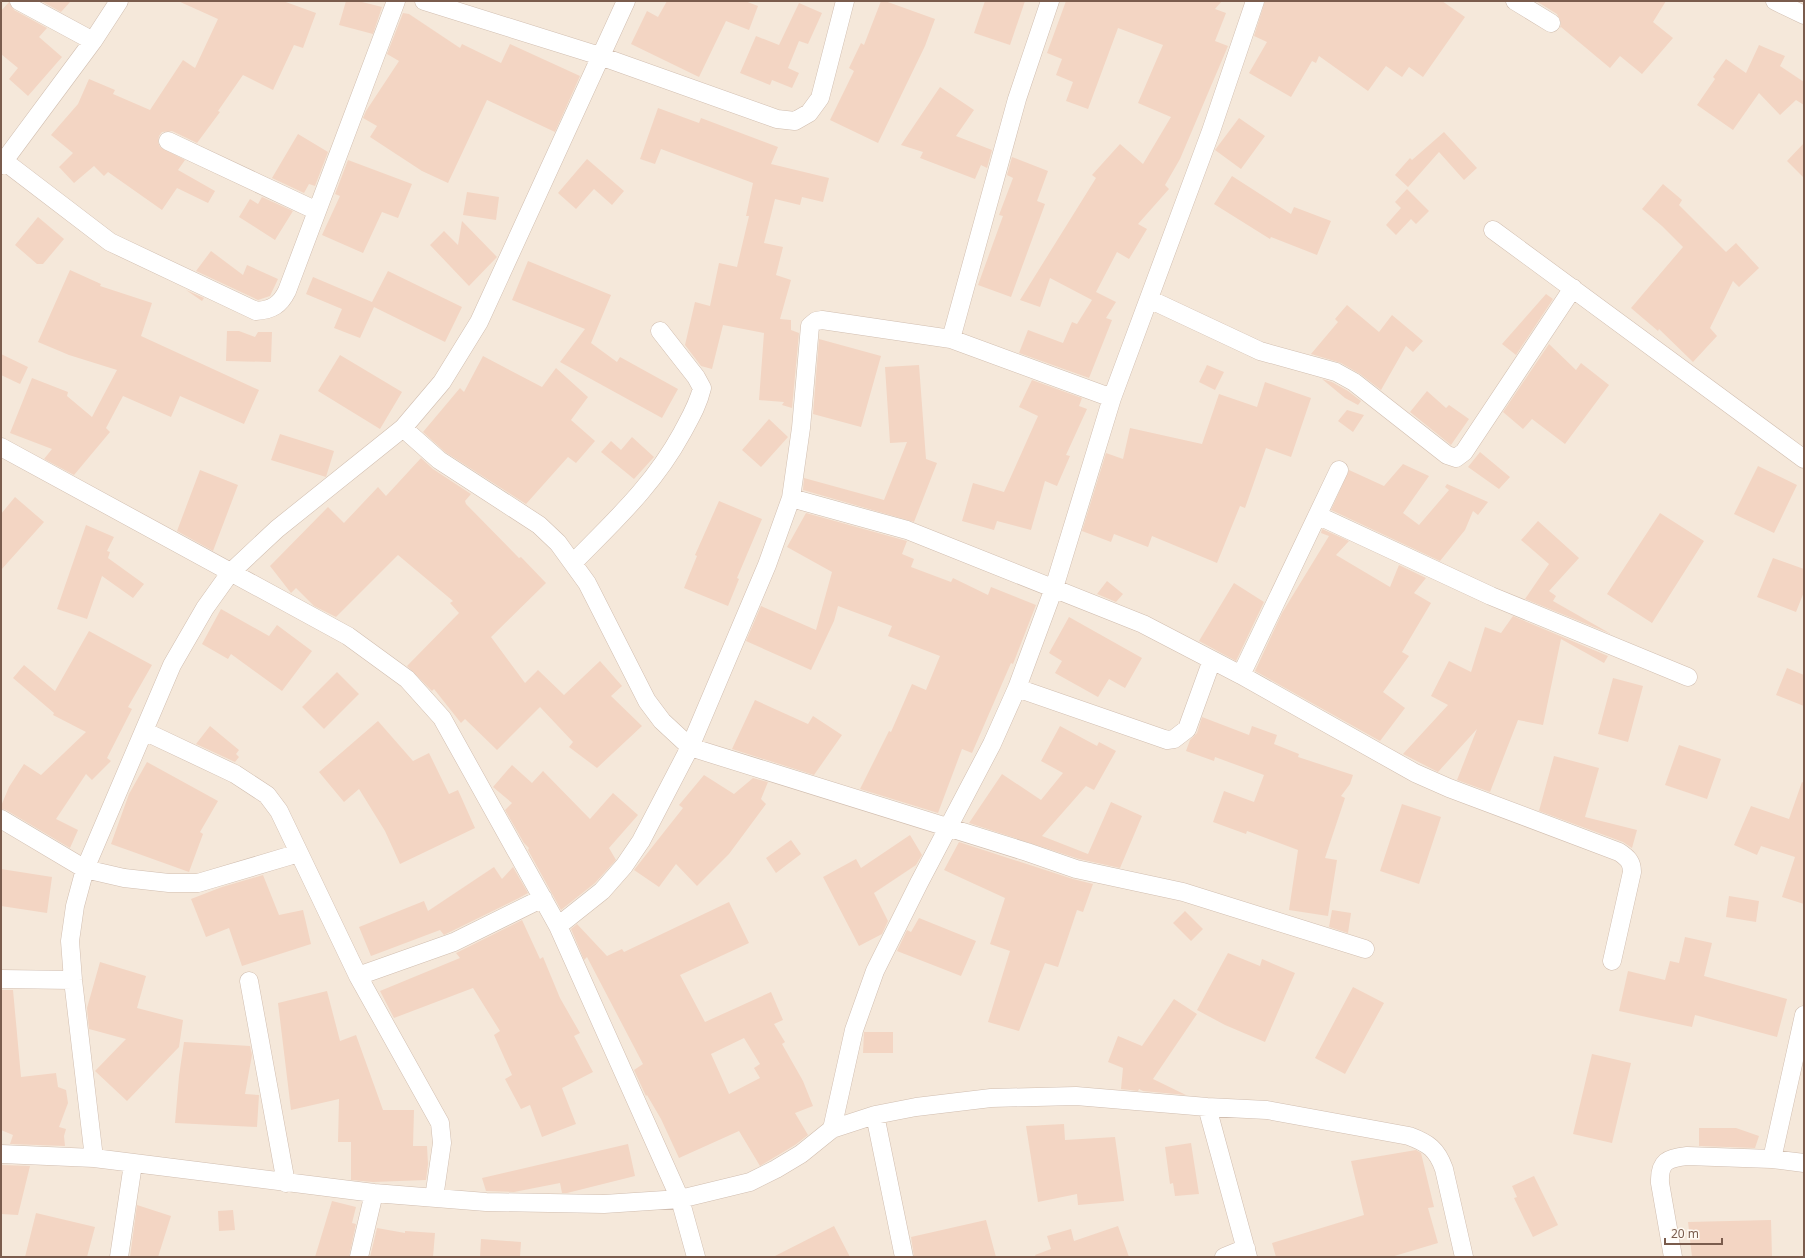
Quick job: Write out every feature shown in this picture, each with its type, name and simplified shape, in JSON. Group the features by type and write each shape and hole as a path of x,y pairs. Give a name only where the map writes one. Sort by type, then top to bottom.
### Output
{"street":[{"path":"19,1 93,41"},
{"path":"119,1 93,41 2,163 110,242 256,311 275,307 283,300 396,1"},
{"path":"424,1 600,56 777,119 795,121 809,113 820,98 844,1"},
{"path":"94,1158 73,980 70,941 75,906 85,869 172,665 205,608 230,572 277,528 403,428 442,382 479,322 626,1"},
{"path":"951,339 1017,99 1050,1"},
{"path":"832,1129 854,1030 875,971 992,744 1017,688 1054,588 1112,398 1211,131 1255,1"},
{"path":"1515,1 1551,23"},
{"path":"1775,1 1804,15"},
{"path":"168,141 317,211"},
{"path":"1493,230 1804,458"},
{"path":"1149,299 1260,351 1336,372 1354,382 1447,455 1456,458 1464,452 1573,288"},
{"path":"558,926 602,891 624,866 641,841 690,747 766,565 791,498 801,428 810,326 816,321 822,320 951,339 1112,398"},
{"path":"573,564 646,488 668,459 698,405 702,388 696,377 660,331"},
{"path":"403,428 440,460 539,525 558,543 587,584 647,701 662,721 690,747 1027,852 1076,870 1183,892 1365,949"},
{"path":"1,447 348,636 407,679 442,718 558,926 680,1199 696,1257"},
{"path":"1241,675 1340,470"},
{"path":"791,498 906,530 1143,624 1241,675 1415,772 1448,788 1619,852 1627,857 1632,863 1632,872 1612,961"},
{"path":"1319,516 1491,596 1688,677"},
{"path":"1017,688 1167,740 1174,739 1187,728 1212,660"},
{"path":"144,732 235,774 267,795 279,812 358,976 440,1123 442,1143 434,1198"},
{"path":"1,819 85,869 124,878 169,883 198,883 299,854"},
{"path":"358,976 454,942 543,898"},
{"path":"1,979 73,980"},
{"path":"248,981 286,1183"},
{"path":"1772,1159 1804,1015"},
{"path":"1,1154 94,1158 374,1194 486,1202 604,1204 680,1199 750,1182 801,1154 832,1129 875,1115 916,1107 991,1098 1076,1096 1207,1107 1267,1110 1409,1136 1423,1141 1440,1156 1464,1257"},
{"path":"1207,1107 1247,1253 1224,1257"},
{"path":"875,1115 904,1257"},
{"path":"1673,1257 1660,1183 1660,1171 1664,1163 1674,1158 1687,1156 1772,1159 1804,1163"},
{"path":"119,1257 133,1164"},
{"path":"359,1257 374,1194"}],"shaded area":[{"path":"1,1 1804,1 1804,1257 1,1257"}],"building":[{"path":"41,1 71,1 61,12"},
{"path":"178,1 283,1 316,13 303,48 294,45 273,90 243,75 218,111 220,112 197,143 172,131 162,132 159,136 158,142 160,147 185,160 178,170 215,191 208,203 177,188 162,210 108,172 104,176 94,166 74,183 59,167 73,153 51,135 78,104 89,79 115,90 113,94 150,110 183,60 195,68 218,19"},
{"path":"346,1 358,1 382,7 373,34 339,25"},
{"path":"667,1 745,1 758,6 749,30 726,21 699,77 631,44 647,11 658,17"},
{"path":"881,1 885,1 935,19 925,46 878,143 830,120 854,71 849,68 861,43 864,45"},
{"path":"985,1 1025,1 1010,45 974,33"},
{"path":"1066,1 1222,1 1215,9 1226,13 1215,41 1228,46 1180,159 1165,185 1169,189 1138,224 1147,229 1129,259 1117,252 1096,292 1116,302 1106,318 1112,320 1089,378 1019,353 1028,330 1063,343 1072,322 1077,324 1092,300 1050,278 1040,307 1020,300 1096,178 1092,175 1120,144 1143,164 1171,117 1138,103 1163,45 1118,28 1088,109 1066,101 1073,82 1056,75 1062,59 1047,53"},
{"path":"1265,1 1442,1 1465,17 1423,77 1409,67 1402,77 1386,66 1368,91 1319,56 1316,63 1312,61 1291,97 1249,73 1267,42 1254,36"},
{"path":"1536,1 1666,1 1653,22 1673,38 1642,74 1620,56 1610,68 1561,27 1560,28 1561,23 1557,14"},
{"path":"9,2 14,10 47,28 39,37 62,57 28,96 9,79 18,68 1,54 1,11"},
{"path":"799,3 822,13 808,44 799,41 788,68 799,73 792,88 772,80 770,85 740,73 756,36 779,45"},
{"path":"403,13 409,14 460,48 462,44 501,63 510,44 580,76 555,132 487,100 448,183 422,171 370,137 377,126 363,118 366,111 399,61 387,54"},
{"path":"1759,45 1785,56 1780,66 1804,82 1804,105 1796,100 1780,115 1759,93 1733,130 1697,105 1715,79 1713,77 1726,59 1746,73"},
{"path":"940,87 974,110 956,136 992,150 987,168 981,165 975,179 920,158 923,152 901,145"},
{"path":"658,108 699,123 701,118 778,147 771,164 829,178 823,202 802,197 800,205 775,199 764,243 783,247 776,275 791,280 780,319 791,320 791,330 799,333 792,408 782,405 784,402 759,400 764,333 723,325 712,369 701,366 685,345 695,302 710,306 719,263 737,267 749,216 746,216 753,183 661,149 655,164 640,159"},
{"path":"1239,118 1265,136 1241,169 1215,150"},
{"path":"1444,132 1477,168 1464,180 1439,152 1408,187 1395,175 1410,158 1412,160"},
{"path":"298,134 328,152 315,186 309,184 304,193 272,178"},
{"path":"1804,143 1804,178 1787,161"},
{"path":"1012,157 1048,171 1037,201 1045,204 1011,297 978,285 1003,216 999,215 1013,178 1007,175"},
{"path":"587,159 624,191 612,205 594,189 576,209 558,193"},
{"path":"348,160 412,184 398,218 382,212 363,253 322,235 340,196 335,194"},
{"path":"1232,176 1291,214 1294,207 1331,221 1317,255 1271,237 1270,239 1214,204"},
{"path":"1663,184 1682,200 1679,205 1726,252 1736,243 1759,268 1739,287 1733,281 1710,328 1717,336 1693,362 1659,329 1658,331 1631,308 1683,247 1642,209"},
{"path":"1407,189 1429,211 1416,224 1411,219 1396,235 1386,225 1401,208 1395,202"},
{"path":"467,192 499,197 496,220 463,215"},
{"path":"262,197 293,211 275,240 239,217 250,199 258,204"},
{"path":"38,217 64,239 43,264 37,264 15,245"},
{"path":"462,221 497,257 469,286 430,245 444,231 458,245"},
{"path":"211,251 243,275 247,265 278,279 270,296 258,300 196,271"},
{"path":"528,261 611,295 591,343 617,362 620,357 678,389 662,418 560,362 585,329 512,300"},
{"path":"70,270 101,284 100,286 152,303 141,336 259,390 244,424 180,396 171,417 123,396 106,428 110,432 74,475 44,459 52,449 10,433 32,378 68,392 67,396 92,417 117,370 69,355 38,342"},
{"path":"388,271 462,307 445,342 374,307 360,338 334,328 342,309 306,294 313,277 372,302"},
{"path":"186,290 204,298 202,301"},
{"path":"1546,294 1553,299 1516,355 1502,344"},
{"path":"1347,305 1379,332 1392,315 1423,341 1413,352 1406,346 1381,390 1360,374 1341,363 1311,354 1338,322 1335,319"},
{"path":"227,331 239,331 255,337 258,332 272,332 271,362 226,361"},
{"path":"819,339 881,356 861,427 813,414"},
{"path":"1549,344 1576,370 1581,363 1609,385 1565,444 1532,419 1523,429 1503,412"},
{"path":"1,354 28,367 20,384 1,375"},
{"path":"340,355 402,392 380,429 318,391"},
{"path":"483,356 542,387 556,368 588,397 571,420 595,441 576,463 568,457 526,504 445,452 423,432 460,388 464,392"},
{"path":"919,365 926,459 937,463 914,522 803,490 804,478 884,500 907,442 890,443 885,367"},
{"path":"1207,365 1224,372 1215,390 1199,382"},
{"path":"1322,379 1332,382 1348,391 1361,401 1358,405 1345,398"},
{"path":"1032,380 1082,398 1079,406 1087,409 1066,455 1070,456 1057,486 1045,481 1031,530 997,521 994,530 962,521 973,483 1004,492 1038,416 1019,407"},
{"path":"1265,382 1311,398 1291,457 1266,448 1245,508 1240,506 1217,563 1152,536 1148,547 1114,534 1111,542 1082,531 1106,453 1123,459 1130,428 1202,444 1219,394 1257,407"},
{"path":"1427,391 1446,408 1449,405 1469,419 1451,445 1410,412"},
{"path":"1347,410 1364,415 1353,432 1338,421"},
{"path":"769,419 788,437 761,467 742,450"},
{"path":"280,434 334,451 326,477 271,460"},
{"path":"632,437 654,457 634,479 601,452 611,441 621,450"},
{"path":"1480,452 1510,477 1499,489 1468,467"},
{"path":"421,458 433,469 471,494 465,501 466,504 546,583 491,637 525,683 538,670 564,695 600,661 622,686 611,696 642,726 597,768 569,747 573,742 540,707 497,750 465,719 461,723 434,689 432,691 407,666 459,613 450,603 453,601 398,555 336,617 314,606 296,588 291,593 270,566 328,507 344,523 378,487 386,496"},
{"path":"1403,464 1429,476 1403,513 1419,525 1449,490 1445,487 1447,484 1488,502 1478,515 1473,511 1465,530 1440,561 1331,510 1349,470 1384,486"},
{"path":"1758,466 1797,485 1774,533 1734,514"},
{"path":"200,470 238,485 213,551 177,531"},
{"path":"15,497 44,522 1,570 1,514"},
{"path":"719,501 762,519 737,578 739,579 728,606 684,588 697,556 695,555"},
{"path":"806,513 907,541 902,554 914,559 911,567 951,582 953,578 988,595 991,587 1036,605 1013,664 1011,663 972,753 962,749 938,813 860,789 889,731 891,732 912,684 926,690 940,656 888,636 892,626 838,606 834,621 811,670 746,641 761,606 816,630 832,572 787,547"},
{"path":"1660,513 1704,541 1652,623 1607,594"},
{"path":"1538,521 1579,558 1549,591 1556,596 1553,601 1611,634 1525,599 1549,564 1521,540"},
{"path":"86,525 114,537 107,551 110,552 108,558 144,584 133,598 102,576 87,619 57,609"},
{"path":"1322,529 1349,541 1336,555 1390,587 1399,565 1426,578 1414,593 1431,603 1402,652 1409,656 1383,692 1405,708 1380,741 1255,671 1282,613 1329,536 1321,533"},
{"path":"1773,558 1804,569 1804,592 1796,612 1757,597"},
{"path":"1107,581 1123,594 1116,602 1097,594"},
{"path":"1234,583 1264,602 1236,661 1199,641"},
{"path":"221,609 269,636 277,625 312,651 282,691 231,654 228,659 202,644"},
{"path":"1513,616 1608,656 1604,663 1561,639 1543,725 1518,720 1490,792 1457,780 1477,729 1438,772 1403,754 1448,705 1431,696 1449,661 1471,672 1485,627 1501,633"},
{"path":"1069,617 1142,658 1125,688 1109,679 1098,697 1055,673 1062,661 1049,653"},
{"path":"89,631 152,665 128,707 132,709 107,758 111,761 92,780 86,774 56,819 78,830 70,848 6,810 1,809 1,806 9,787 24,764 41,775 86,732 53,715 54,713 13,678 24,665 55,691"},
{"path":"1787,668 1804,675 1804,706 1776,695"},
{"path":"337,672 359,694 324,729 302,707"},
{"path":"1613,678 1643,686 1628,742 1598,734"},
{"path":"755,700 808,724 813,716 842,735 814,775 732,749"},
{"path":"1202,717 1249,735 1252,726 1277,735 1274,744 1299,754 1298,757 1353,775 1350,784 1341,796 1345,798 1325,858 1337,860 1328,916 1289,910 1298,850 1247,831 1246,834 1213,822 1224,791 1254,802 1264,775 1215,757 1214,761 1186,751 1190,740 1197,733"},
{"path":"378,721 413,761 429,753 449,794 458,790 475,828 400,864 385,831 359,789 344,802 319,772"},
{"path":"210,726 239,750 236,754 239,757 235,762 196,744"},
{"path":"1060,726 1097,746 1099,742 1116,751 1094,790 1086,786 1042,836 1088,854 1111,802 1142,816 1120,868 1079,859 969,823 1002,774 1041,800 1063,773 1041,761"},
{"path":"1679,745 1721,759 1707,799 1665,785"},
{"path":"1554,756 1599,768 1585,817 1637,830 1632,848 1623,842 1539,811"},
{"path":"147,762 218,801 200,832 203,834 189,872 111,844 129,794"},
{"path":"512,765 532,783 543,771 590,819 613,793 638,815 609,848 616,860 595,883 561,910 528,850 529,848 524,843 505,810 512,803 493,787"},
{"path":"704,775 734,794 753,778 768,782 761,799 766,804 729,854 697,886 676,864 659,887 634,870 683,808 679,805"},
{"path":"1802,782 1804,783 1804,904 1782,897 1795,857 1761,846 1757,855 1734,845 1751,806 1789,819"},
{"path":"1402,804 1441,817 1419,884 1380,871"},
{"path":"910,835 922,855 916,865 874,893 888,921 882,934 859,946 823,877 856,859 861,868"},
{"path":"791,840 801,854 776,873 766,858"},
{"path":"959,842 1073,879 1093,884 1083,912 1077,910 1058,967 1045,963 1019,1031 988,1022 1010,951 990,944 1005,898 944,870"},
{"path":"494,867 502,879 513,867 528,893 444,935 440,930 371,956 359,927 424,901 428,911"},
{"path":"1,869 52,877 47,913 1,906"},
{"path":"263,875 279,915 303,910 311,944 242,966 229,928 206,937 191,899 222,887"},
{"path":"1729,896 1759,901 1756,922 1726,917"},
{"path":"729,902 749,943 680,975 705,1022 771,992 783,1020 774,1024 785,1042 782,1044 803,1081 813,1106 795,1113 808,1135 795,1145 760,1166 739,1131 679,1158 661,1119 647,1095 646,1096 634,1070 643,1064 587,957 584,960 571,929 577,924 607,956 622,949 624,952","holes":["744,1038 760,1064 754,1068 760,1078 729,1094 711,1054"]},
{"path":"1332,910 1351,913 1348,933 1329,927"},
{"path":"1185,911 1203,929 1191,941 1173,923"},
{"path":"919,918 976,941 961,976 897,951 907,930 911,932"},
{"path":"522,920 540,959 543,957 560,998 580,1033 574,1036 593,1072 562,1088 576,1124 542,1137 530,1105 521,1109 505,1079 512,1075 494,1035 500,1031 473,988 394,1018 380,991 460,958 456,953"},
{"path":"1685,937 1712,943 1704,976 1787,999 1777,1037 1695,1015 1692,1027 1619,1011 1628,971 1665,980 1670,961 1679,963"},
{"path":"1228,953 1260,966 1262,959 1295,973 1265,1042 1225,1025 1197,1010"},
{"path":"100,962 146,976 137,1008 183,1020 179,1047 127,1101 95,1071 126,1039 89,1029 87,1008"},
{"path":"1353,987 1384,1003 1345,1074 1315,1058"},
{"path":"1,990 13,990 21,1077 56,1073 58,1087 66,1090 68,1103 59,1127 66,1129 64,1136 65,1146 10,1144 13,1135 1,1130"},
{"path":"327,991 340,1041 356,1035 383,1110 414,1110 413,1146 427,1146 428,1164 426,1180 373,1182 351,1180 351,1142 338,1142 339,1099 291,1110 278,1003"},
{"path":"1174,999 1197,1014 1153,1079 1186,1095 1143,1091 1139,1089 1138,1091 1121,1089 1123,1068 1108,1062 1118,1036 1142,1046"},
{"path":"864,1032 893,1032 893,1053 863,1053"},
{"path":"184,1042 250,1046 252,1055 245,1094 259,1095 257,1127 175,1123 179,1076"},
{"path":"1592,1054 1631,1063 1612,1143 1573,1134"},
{"path":"1064,1124 1065,1140 1115,1137 1124,1201 1078,1205 1077,1194 1038,1202 1026,1126"},
{"path":"1699,1128 1736,1128 1759,1136 1755,1148 1699,1146"},
{"path":"1191,1143 1199,1194 1175,1196 1173,1183 1170,1184 1165,1147"},
{"path":"628,1144 635,1176 567,1193 562,1193 560,1183 514,1192 486,1191 482,1178"},
{"path":"1416,1150 1421,1153 1434,1207 1428,1208 1438,1243 1391,1257 1276,1257 1272,1243 1364,1215 1351,1161"},
{"path":"2,1165 30,1166 18,1215 1,1214"},
{"path":"1534,1176 1558,1225 1533,1237 1514,1198 1517,1197 1512,1186"},
{"path":"332,1201 356,1207 352,1223 356,1224 349,1257 315,1257"},
{"path":"137,1205 171,1216 158,1257 130,1257"},
{"path":"233,1210 235,1230 219,1231 218,1211"},
{"path":"36,1213 95,1227 87,1257 25,1257"},
{"path":"986,1220 996,1257 914,1257 911,1237"},
{"path":"1771,1220 1772,1257 1692,1257 1688,1222"},
{"path":"834,1226 850,1257 773,1257"},
{"path":"1118,1226 1129,1257 1036,1257 1035,1255 1051,1249 1047,1236 1071,1229 1074,1241"},
{"path":"377,1228 405,1233 405,1231 435,1233 433,1257 370,1257"},
{"path":"481,1239 521,1242 520,1257 480,1257"}]}
